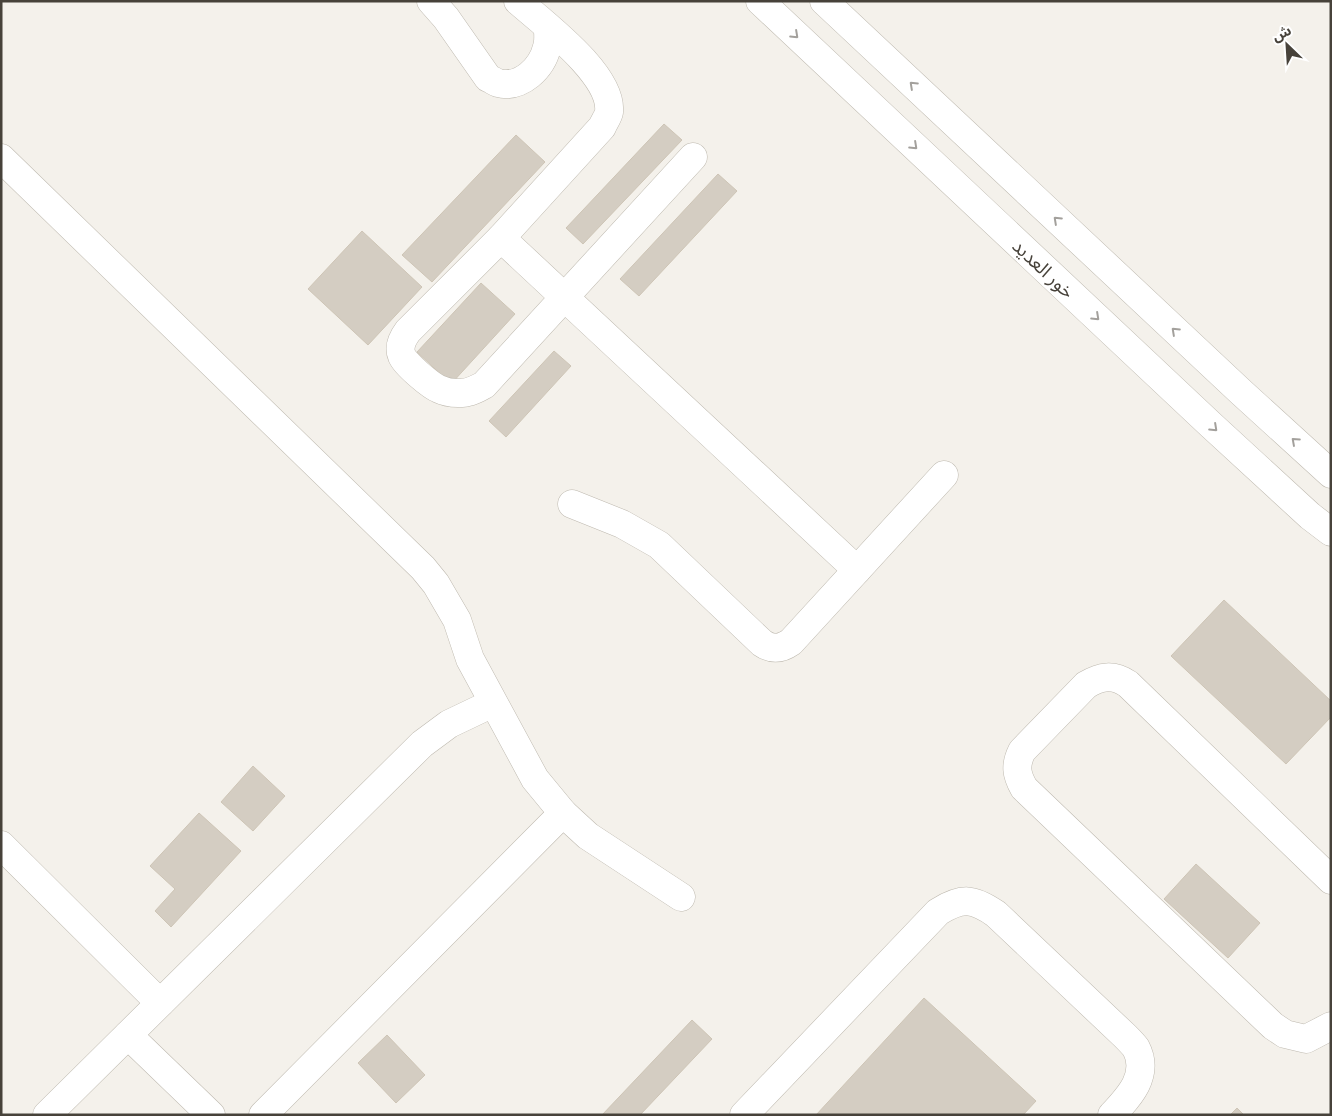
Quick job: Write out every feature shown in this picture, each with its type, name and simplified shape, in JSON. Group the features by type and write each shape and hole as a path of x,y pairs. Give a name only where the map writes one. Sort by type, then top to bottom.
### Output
{"street":[{"path":"431,1 446,18 488,78 498,83 518,82 536,70 547,47 548,28"},
{"path":"518,1 582,57 593,70 607,100 609,113 602,126 501,238 408,331 401,343 400,350 406,363 438,389 460,393 472,391 484,385 693,157"},
{"name":"خور العديد","path":"760,1 1211,425 1310,516 1331,532"},
{"path":"824,1 1331,474"},
{"path":"1,158 423,568 440,590 457,620 470,659 536,779 563,813 588,836 681,897"},
{"path":"501,238 857,570"},
{"path":"572,504 622,524 659,545 762,643 768,647 775,648 784,647 791,642 944,475"},
{"path":"1331,880 1135,691 1119,678 1097,678 1086,685 1022,751 1018,760 1016,769 1018,779 1024,788 1273,1026 1285,1034 1306,1039 1331,1026"},
{"path":"47,1115 422,744 449,724 494,703"},
{"path":"263,1115 563,813"},
{"path":"1,846 160,1003"},
{"path":"744,1115 938,912 952,904 967,901 983,905 996,914 1125,1036 1136,1049 1140,1064 1138,1081 1131,1096 1112,1115"},
{"path":"128,1035 194,1109"}],"building":[{"path":"664,124 682,140 583,244 566,228"},
{"path":"516,135 545,162 432,282 402,255"},
{"path":"718,174 737,191 639,296 620,279"},
{"path":"362,231 422,287 368,345 308,289"},
{"path":"481,283 515,314 451,384 417,352"},
{"path":"554,351 571,366 506,437 489,421"},
{"path":"1224,600 1331,701 1331,717 1286,764 1171,656"},
{"path":"253,766 285,796 253,831 221,802"},
{"path":"199,813 241,851 171,927 155,911 175,889 150,866"},
{"path":"1196,864 1260,923 1228,958 1164,899"},
{"path":"924,998 1036,1101 1023,1115 816,1115"},
{"path":"692,1020 712,1039 640,1115 602,1115"},
{"path":"387,1035 425,1075 396,1103 358,1063"},
{"path":"1237,1108 1244,1115 1230,1115"}]}
